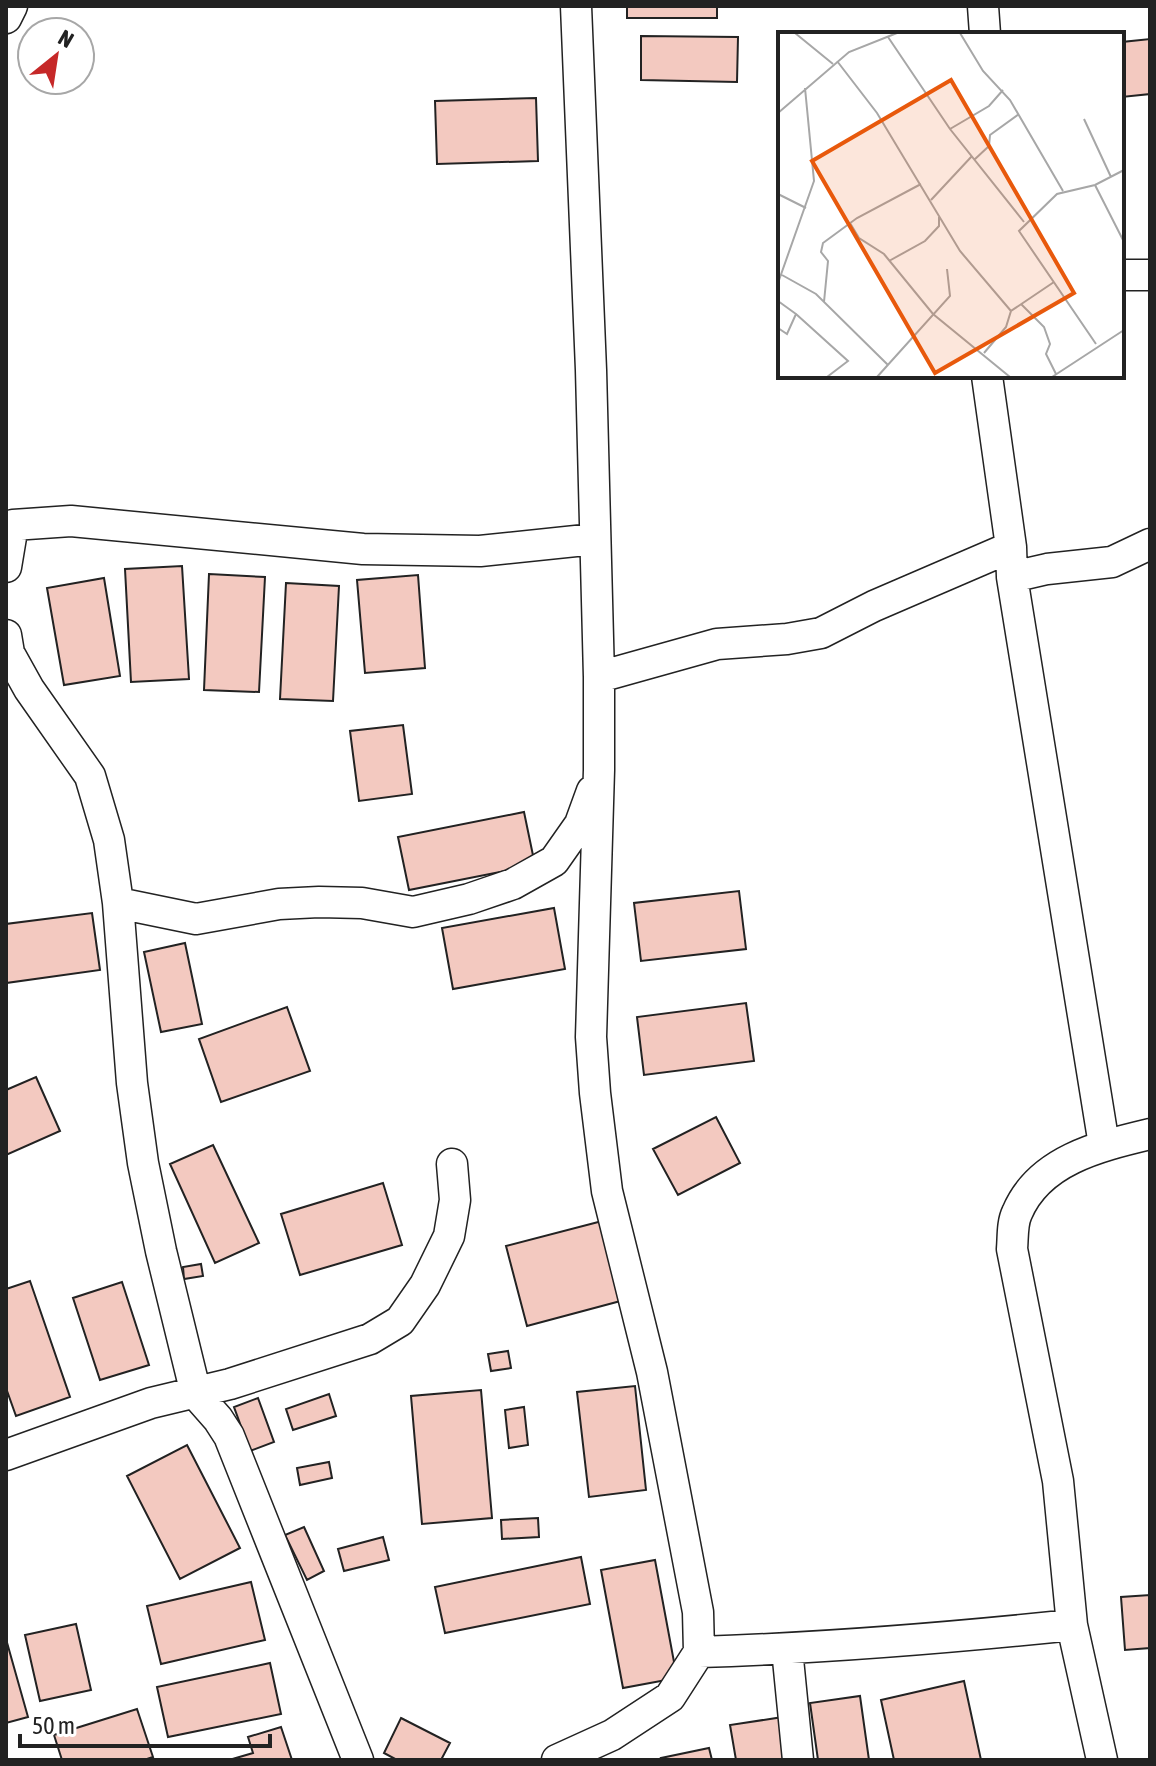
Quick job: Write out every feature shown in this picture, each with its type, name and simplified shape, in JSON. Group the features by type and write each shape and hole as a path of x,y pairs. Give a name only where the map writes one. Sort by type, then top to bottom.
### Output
{"street":[{"path":"6,18 12,6"},
{"path":"557,1760 612,1735 670,1697 699,1652 698,1612 652,1372 607,1191 595,1093 591,1037 599,677 591,370 576,6"},
{"path":"983,6 985,32"},
{"path":"1124,275 1150,275"},
{"path":"987,378 1012,562 1104,1145"},
{"path":"6,567 10,526 71,521 377,549 480,551 595,539"},
{"path":"599,677 717,644 821,633 888,600 1012,562 1047,569 1112,562 1150,544"},
{"path":"6,635 9,653 29,689 90,776 109,840 118,903 132,1083 143,1163 196,1394 229,1436 358,1760"},
{"path":"118,903 196,919 279,904 362,903 413,912 469,899 513,884 554,861 580,824 599,770"},
{"path":"1102,1760 1072,1625 1058,1481 1012,1249 1016,1214 1035,1184 1063,1162 1104,1145 1150,1134"},
{"path":"6,1455 151,1403 196,1394 370,1339 400,1321 425,1285 449,1236 455,1200 452,1164"},
{"path":"699,1652 945,1638 1072,1625"},
{"path":"787,1649 798,1760"}],"building":[{"path":"627,6 717,6 717,18 627,18"},
{"path":"641,36 738,37 737,82 641,80"},
{"path":"1150,39 1150,94 1124,97 1124,42"},
{"path":"536,98 538,161 437,164 435,101"},
{"path":"182,566 189,679 131,682 125,569"},
{"path":"209,574 265,577 259,692 204,690"},
{"path":"418,575 425,668 365,673 357,580"},
{"path":"104,578 120,676 64,685 47,588"},
{"path":"286,583 339,586 333,701 280,699"},
{"path":"403,725 412,794 359,801 350,731"},
{"path":"524,812 535,865 409,890 398,837"},
{"path":"739,891 746,949 641,961 634,903"},
{"path":"554,908 565,969 453,989 442,928"},
{"path":"92,913 100,970 6,983 6,924"},
{"path":"185,943 202,1024 161,1032 144,952"},
{"path":"746,1003 754,1061 644,1075 637,1017"},
{"path":"287,1007 310,1071 221,1102 199,1039"},
{"path":"36,1077 60,1131 6,1155 6,1090"},
{"path":"716,1117 740,1163 678,1195 653,1149"},
{"path":"213,1145 259,1243 215,1263 170,1164"},
{"path":"383,1183 402,1245 300,1275 281,1214"},
{"path":"606,1220 628,1299 527,1326 506,1246"},
{"path":"201,1264 203,1276 184,1279 183,1267"},
{"path":"30,1281 70,1397 16,1416 6,1388 6,1289"},
{"path":"122,1282 149,1365 100,1380 73,1298"},
{"path":"508,1351 511,1368 491,1371 488,1354"},
{"path":"635,1386 646,1490 589,1497 577,1392"},
{"path":"481,1390 492,1518 422,1524 411,1396"},
{"path":"329,1394 336,1416 293,1430 286,1409"},
{"path":"258,1398 274,1442 250,1451 234,1407"},
{"path":"524,1407 528,1445 509,1448 505,1410"},
{"path":"187,1445 240,1548 180,1579 127,1476"},
{"path":"329,1462 332,1478 300,1485 297,1468"},
{"path":"538,1518 539,1537 502,1539 501,1520"},
{"path":"304,1527 324,1571 307,1580 285,1535"},
{"path":"383,1537 389,1560 344,1571 338,1549"},
{"path":"581,1557 590,1604 445,1633 435,1587"},
{"path":"655,1560 677,1678 623,1688 601,1570"},
{"path":"251,1582 265,1640 161,1664 147,1606"},
{"path":"1150,1595 1150,1648 1125,1650 1121,1597"},
{"path":"76,1624 91,1690 40,1701 25,1635"},
{"path":"6,1639 28,1717 6,1723"},
{"path":"270,1663 281,1714 168,1737 157,1687"},
{"path":"964,1681 981,1760 894,1760 881,1700"},
{"path":"860,1696 869,1760 818,1760 810,1703"},
{"path":"137,1709 153,1757 144,1760 62,1760 54,1735"},
{"path":"783,1717 790,1760 736,1760 730,1725"},
{"path":"401,1718 450,1743 441,1760 397,1760 384,1753"},
{"path":"281,1727 292,1760 229,1760 253,1753 248,1737"},
{"path":"709,1748 712,1760 661,1758"}]}
